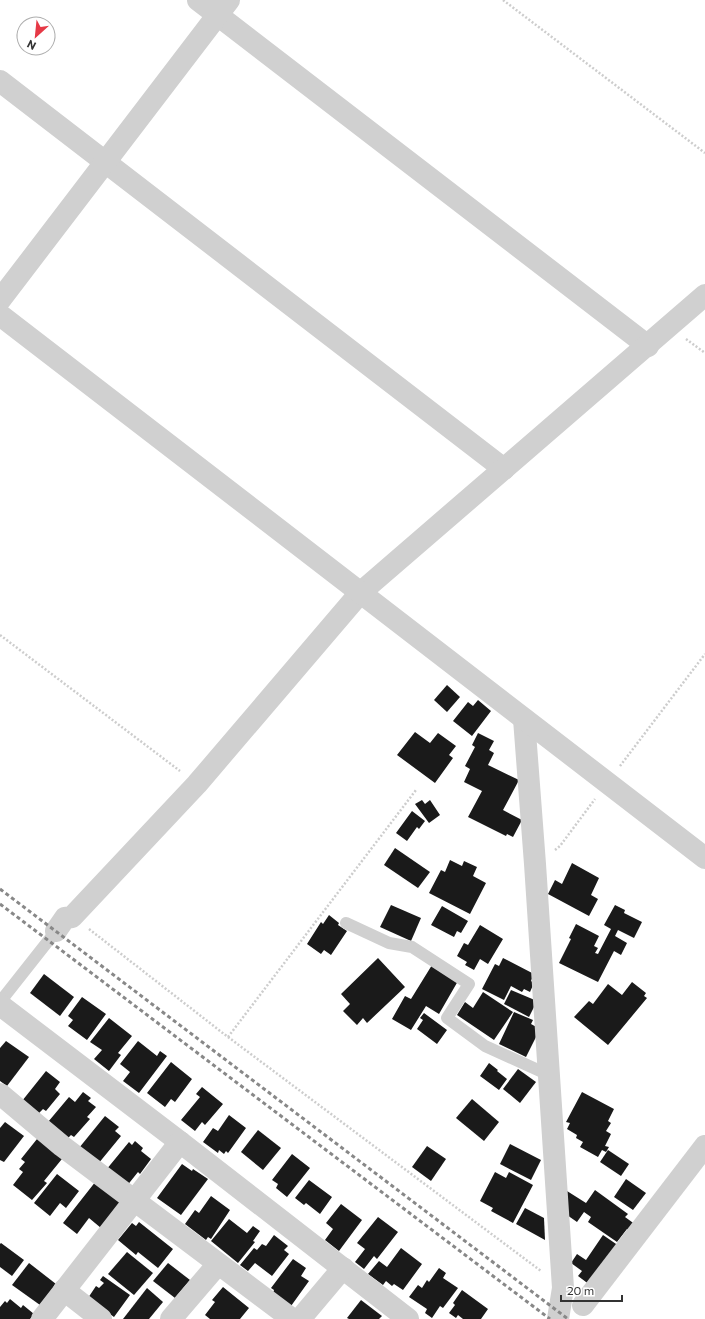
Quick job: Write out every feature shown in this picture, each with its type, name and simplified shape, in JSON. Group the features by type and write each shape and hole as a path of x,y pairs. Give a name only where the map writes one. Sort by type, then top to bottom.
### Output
{"street":[{"path":"198,0 224,8 648,346"},
{"path":"0,300 224,8"},
{"path":"0,81 504,469"},
{"path":"56,931 65,918 72,916 196,784 360,593 648,346 705,295"},
{"path":"0,315 705,858"},
{"path":"524,719 563,1286 558,1319"},
{"path":"0,1004 408,1319"},
{"path":"0,1094 62,1146 292,1319"},
{"path":"42,1319 180,1142"},
{"path":"583,1305 705,1146"},
{"path":"171,1319 218,1264"},
{"path":"300,1319 343,1268"},
{"path":"64,1290 101,1319"}],"lane":[{"path":"346,923 389,943 412,947 469,984 447,1018 485,1046 549,1075"},
{"path":"0,1004 56,931"}],"path":[{"path":"503,0 705,153"},
{"path":"0,635 196,784"},
{"path":"535,864 560,846 705,654"},
{"path":"228,1037 416,790"},
{"path":"72,916 228,1037 540,1271 563,1286"}],"building":[{"path":"447,685 460,697 447,712 434,700"},
{"path":"478,700 491,711 472,736 453,721 468,702 473,706"},
{"path":"415,732 430,743 438,733 456,746 449,755 453,758 435,783 397,755"},
{"path":"478,733 494,741 489,750 494,753 488,765 519,780 503,810 522,820 513,837 507,834 506,836 468,817 482,791 464,782 470,769 465,766 475,747 472,745"},
{"path":"422,800 425,804 430,800 440,815 429,823 415,804"},
{"path":"412,811 425,821 419,829 417,827 407,841 396,833"},
{"path":"395,848 430,872 418,888 384,865"},
{"path":"450,860 462,866 464,861 477,867 473,876 486,883 470,914 429,893 441,870 445,872"},
{"path":"572,863 599,878 591,895 598,899 589,916 548,894 555,880 562,884"},
{"path":"391,905 421,918 411,941 380,927"},
{"path":"615,905 625,910 624,913 642,922 634,938 618,930 615,936 627,943 621,955 614,951 598,982 559,963 571,939 569,938 576,924 599,936 594,946 598,948 595,953 598,954 611,929 604,925"},
{"path":"442,906 468,921 461,933 457,931 454,937 431,925"},
{"path":"329,915 339,923 338,925 347,931 331,955 324,950 321,954 307,944 321,922 323,924"},
{"path":"480,925 503,939 488,964 480,959 474,970 465,965 467,962 457,956 464,943 468,945"},
{"path":"378,958 405,987 367,1023 363,1018 357,1025 343,1011 350,1004 341,994"},
{"path":"503,958 534,974 531,981 534,983 530,992 524,989 522,992 511,986 504,1000 482,989 495,964 499,966"},
{"path":"432,965 458,981 439,1014 426,1006 411,1030 392,1019 405,996 411,999"},
{"path":"44,974 74,997 60,1016 30,993"},
{"path":"632,982 646,993 644,996 647,998 608,1045 574,1017 589,1001 593,1004 608,984 622,995"},
{"path":"511,990 537,1001 529,1017 504,1004"},
{"path":"483,992 513,1012 494,1040 457,1015 465,1002 473,1008"},
{"path":"82,997 106,1014 87,1040 68,1026 73,1020 68,1016"},
{"path":"514,1012 533,1020 531,1024 540,1029 526,1057 499,1044"},
{"path":"424,1013 447,1030 437,1044 417,1029 423,1020 420,1018"},
{"path":"109,1018 132,1036 118,1053 121,1055 109,1071 94,1059 102,1050 90,1042"},
{"path":"6,1041 29,1057 7,1086 0,1081 0,1048"},
{"path":"138,1041 157,1056 160,1051 167,1056 139,1093 123,1081 130,1072 120,1064"},
{"path":"171,1062 192,1079 175,1102 171,1099 165,1107 147,1093"},
{"path":"489,1063 507,1079 499,1090 480,1076"},
{"path":"518,1069 536,1082 520,1103 503,1089"},
{"path":"46,1071 60,1082 55,1089 60,1094 46,1111 43,1109 38,1114 22,1101"},
{"path":"202,1087 223,1104 205,1125 202,1122 195,1131 181,1120 200,1097 196,1094"},
{"path":"83,1092 91,1098 88,1101 96,1107 87,1117 90,1119 74,1137 71,1135 68,1138 48,1122 69,1097 75,1102"},
{"path":"582,1092 614,1109 608,1121 611,1123 606,1131 611,1134 605,1146 609,1147 606,1152 602,1150 598,1157 580,1147 583,1142 576,1138 577,1135 567,1129 570,1123 566,1122"},
{"path":"472,1099 499,1122 484,1141 456,1118"},
{"path":"229,1115 246,1128 228,1153 226,1151 224,1154 219,1150 218,1153 203,1142 213,1128 218,1131"},
{"path":"105,1116 119,1127 115,1131 121,1136 98,1164 79,1148"},
{"path":"5,1122 24,1136 4,1162 0,1160 0,1128"},
{"path":"258,1130 281,1148 263,1170 241,1152"},
{"path":"41,1134 66,1154 44,1181 47,1183 32,1200 13,1185 23,1172 19,1169 25,1162 21,1159"},
{"path":"135,1141 143,1148 141,1151 151,1159 140,1174 138,1172 126,1187 106,1170 129,1142 132,1145"},
{"path":"510,1144 541,1160 531,1180 500,1164"},
{"path":"427,1146 446,1159 431,1181 412,1167"},
{"path":"608,1150 629,1164 621,1176 600,1162"},
{"path":"292,1154 310,1168 287,1197 276,1188 278,1184 272,1180"},
{"path":"182,1164 208,1179 181,1215 157,1198"},
{"path":"495,1172 506,1178 509,1172 533,1185 513,1223 491,1211 493,1208 480,1201"},
{"path":"57,1174 79,1191 66,1208 60,1203 50,1216 34,1203"},
{"path":"626,1179 646,1193 633,1210 614,1197"},
{"path":"309,1180 332,1197 320,1214 306,1203 304,1205 295,1198"},
{"path":"96,1181 127,1205 101,1228 89,1218 77,1234 63,1223"},
{"path":"595,1190 628,1214 625,1217 636,1225 631,1232 627,1229 617,1242 588,1222 591,1217 584,1212 577,1222 567,1215 567,1191 586,1203"},
{"path":"211,1196 230,1210 211,1239 208,1237 206,1240 185,1224 195,1210 199,1213"},
{"path":"341,1204 362,1220 339,1251 325,1240 333,1229 326,1223"},
{"path":"525,1208 544,1218 545,1240 516,1224"},
{"path":"378,1217 398,1232 377,1259 374,1256 364,1269 355,1262 365,1249 357,1243"},
{"path":"229,1219 247,1233 253,1226 260,1231 253,1241 255,1242 238,1263 211,1241"},
{"path":"139,1222 173,1249 158,1268 138,1252 136,1255 118,1240 132,1223 136,1226"},
{"path":"274,1235 288,1246 284,1250 289,1254 272,1276 255,1263 248,1271 240,1265 254,1248 257,1250 262,1244 266,1246"},
{"path":"603,1235 619,1246 590,1285 578,1276 582,1271 571,1263 577,1254 586,1260"},
{"path":"1,1243 24,1260 12,1276 0,1267"},
{"path":"401,1248 422,1264 403,1290 394,1284 392,1286 386,1281 383,1285 368,1274 379,1261 387,1267"},
{"path":"127,1252 153,1273 134,1295 108,1274"},
{"path":"293,1259 306,1268 301,1276 309,1281 291,1306 273,1293 274,1290 271,1288"},
{"path":"29,1263 56,1284 40,1305 12,1285"},
{"path":"168,1263 190,1280 175,1298 153,1281"},
{"path":"439,1268 446,1273 443,1278 458,1288 443,1308 440,1306 432,1318 425,1313 427,1309 409,1297 418,1285 422,1288 427,1280 429,1282"},
{"path":"103,1276 130,1295 114,1317 88,1298 96,1286 99,1288 104,1283 100,1280"},
{"path":"223,1287 249,1308 240,1319 210,1319 205,1315 215,1302 212,1300"},
{"path":"147,1288 163,1302 149,1319 123,1319"},
{"path":"462,1290 488,1309 481,1319 463,1319 458,1315 456,1318 449,1313 455,1305 453,1303"},
{"path":"10,1299 21,1308 23,1305 34,1314 30,1319 0,1319 0,1307 5,1301 7,1303"},
{"path":"361,1300 382,1316 379,1319 347,1318"}],"railway":[{"path":"0,889 568,1319"},
{"path":"0,904 550,1319"}]}
